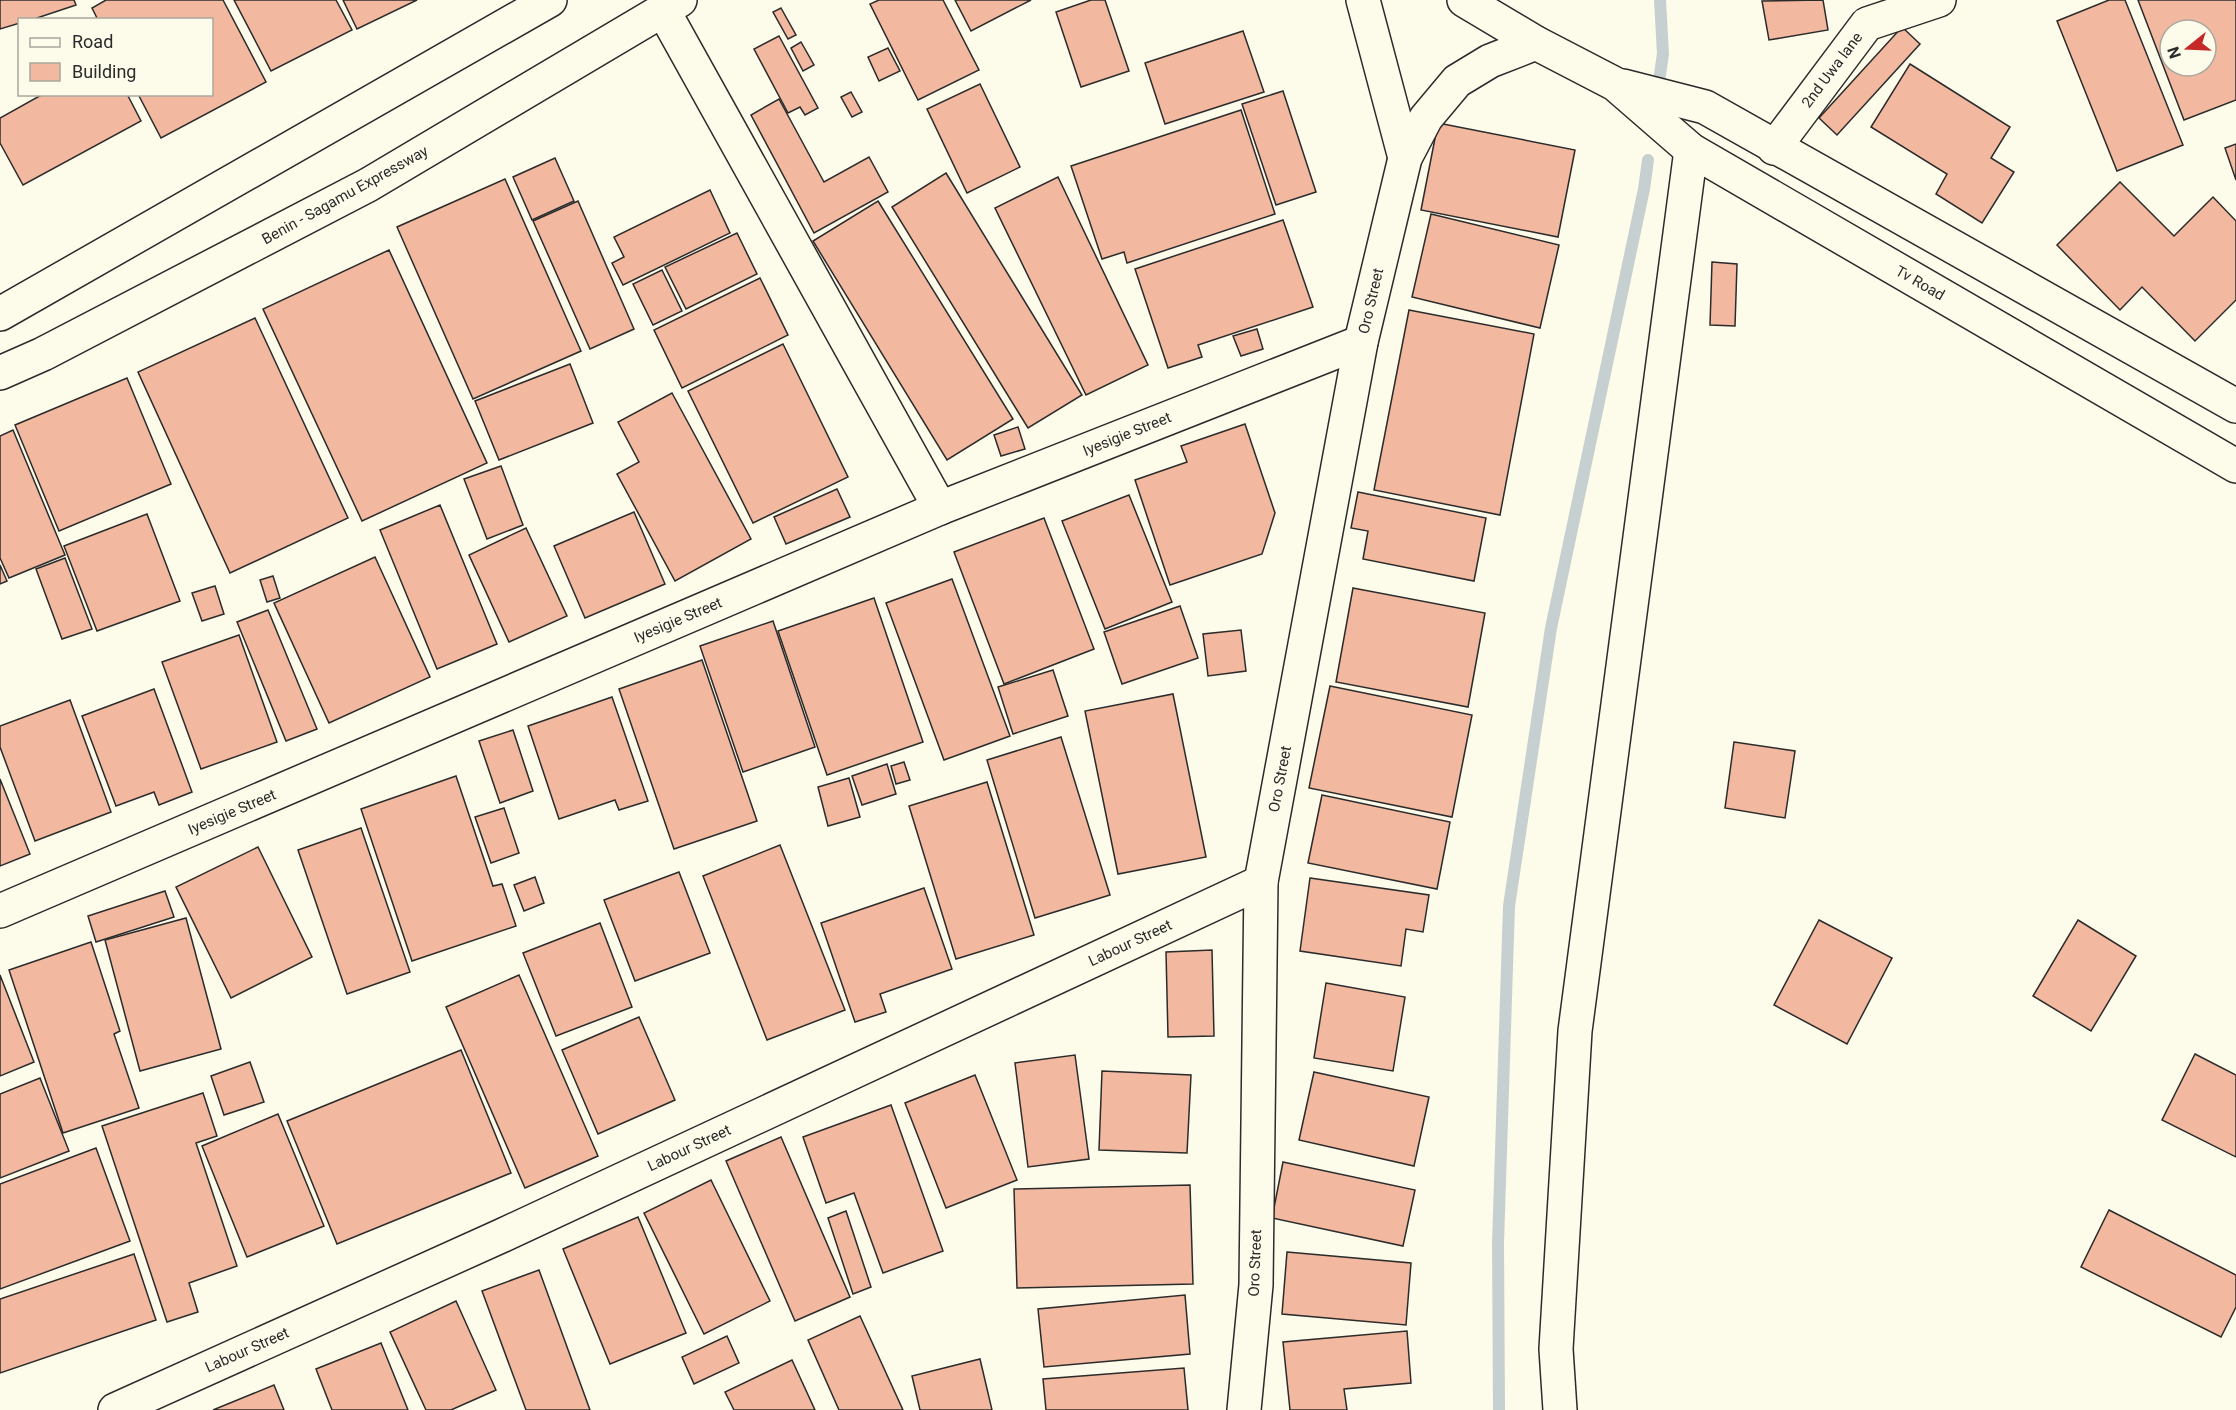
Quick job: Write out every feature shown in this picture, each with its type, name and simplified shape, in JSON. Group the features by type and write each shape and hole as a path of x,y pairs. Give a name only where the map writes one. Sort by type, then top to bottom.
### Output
{"main road":[{"path":"0,314 550,0"},
{"name":"Oro Street","path":"1363,0 1405,158"},
{"name":"Tv Road","path":"1464,0 1516,24 1615,84 1691,150 2236,466"},
{"name":"2nd Uwa lane","path":"1774,148 1867,24 1939,0"},
{"path":"671,5 940,508"},
{"name":"Benin - Sagamu Expressway","path":"0,373 43,354 368,185 671,5"},
{"name":"Oro Street","path":"1244,1410 1256,1285 1261,882 1361,342 1405,158 1426,118 1457,81 1490,61 1516,24"},
{"name":"Tv Road","path":"1615,84 1705,107 1774,148 2236,405"},
{"path":"1560,1410 1556,1349 1575,1031 1691,150"},
{"name":"Iyesigie Street","path":"0,911 940,508 1361,342"},
{"name":"Labour Street","path":"116,1410 512,1231 1261,882"}],"building":[{"path":"0,0 74,0 76,5 37,18 18,18 18,24 0,29"},
{"path":"106,0 223,0 266,82 161,138 139,96 213,96 213,18 97,18 92,8"},
{"path":"234,0 336,0 352,30 271,71"},
{"path":"343,0 417,0 357,29"},
{"path":"879,0 943,0 979,70 918,100 870,4"},
{"path":"955,0 1031,0 971,31"},
{"path":"1091,0 1105,0 1129,71 1081,87 1056,12"},
{"path":"1823,0 1828,30 1769,40 1762,1"},
{"path":"2109,0 2125,0 2183,145 2117,171 2057,21"},
{"path":"2138,0 2236,0 2236,100 2184,120 2168,78 2218,78 2218,18 2158,18 2158,52"},
{"path":"781,8 796,35 788,39 773,12"},
{"path":"1902,27 1920,44 1837,135 1819,118"},
{"path":"1243,31 1264,92 1165,124 1145,63"},
{"path":"779,36 818,108 805,115 800,107 788,113 754,49"},
{"path":"801,42 814,65 803,71 791,48"},
{"path":"888,48 900,71 879,81 868,57"},
{"path":"1910,64 2010,127 1991,158 2014,172 1982,223 1936,194 1947,174 1871,127"},
{"path":"980,84 1020,167 967,193 927,109"},
{"path":"1283,91 1316,192 1276,205 1242,104"},
{"path":"851,92 862,112 852,117 841,97"},
{"path":"39,96 128,96 141,121 23,185 0,143 0,118"},
{"path":"779,99 824,182 869,157 888,192 814,233 751,115"},
{"path":"1241,110 1275,214 1127,263 1124,252 1102,259 1071,166"},
{"path":"1438,123 1575,150 1558,237 1421,210"},
{"path":"2236,144 2236,180 2225,148"},
{"path":"555,158 574,201 532,220 513,177"},
{"path":"946,173 1082,395 1028,428 892,207"},
{"path":"1058,177 1148,365 1086,395 995,208"},
{"path":"505,179 581,351 473,399 397,227"},
{"path":"2120,182 2174,236 2213,197 2236,221 2236,300 2195,341 2142,287 2120,310 2057,245"},
{"path":"710,190 730,233 623,285 612,263 624,257 614,237"},
{"path":"578,201 634,329 590,349 533,221"},
{"path":"878,201 1013,419 947,460 813,241"},
{"path":"1431,214 1559,245 1540,328 1412,297"},
{"path":"1283,220 1313,307 1198,345 1202,357 1168,368 1135,269"},
{"path":"737,233 757,274 686,309 665,267"},
{"path":"389,250 487,463 362,521 263,309"},
{"path":"1712,262 1737,264 1735,326 1710,325"},
{"path":"662,270 682,311 653,325 633,284"},
{"path":"760,278 788,335 682,388 654,330"},
{"path":"1409,310 1534,334 1500,515 1374,490"},
{"path":"255,318 348,518 230,573 138,372"},
{"path":"1257,329 1263,349 1241,356 1233,336"},
{"path":"783,344 848,477 753,523 688,391"},
{"path":"570,364 593,423 499,460 475,401"},
{"path":"127,378 171,484 59,531 15,425"},
{"path":"672,393 751,539 675,581 617,474 639,462 618,422"},
{"path":"1245,424 1275,513 1262,554 1170,585 1135,480 1187,462 1181,446"},
{"path":"1018,427 1025,449 1001,456 994,435"},
{"path":"13,430 65,555 9,578 0,558 0,436"},
{"path":"501,466 523,525 487,539 464,479"},
{"path":"837,489 850,517 786,544 774,517"},
{"path":"1358,492 1486,518 1474,581 1363,559 1368,531 1351,528"},
{"path":"1129,495 1172,602 1105,629 1062,521"},
{"path":"440,505 497,644 437,669 380,530"},
{"path":"634,512 665,584 585,618 554,546"},
{"path":"147,514 180,601 97,631 64,546"},
{"path":"1044,518 1094,649 1004,684 954,552"},
{"path":"526,528 567,616 509,642 469,555"},
{"path":"375,557 430,677 329,723 274,603"},
{"path":"65,558 92,629 62,639 36,569"},
{"path":"0,565 7,581 0,584"},
{"path":"273,576 280,598 267,602 260,580"},
{"path":"952,579 1010,736 944,760 886,603"},
{"path":"215,586 224,614 202,621 192,593"},
{"path":"1353,588 1485,613 1468,707 1336,682"},
{"path":"874,598 923,742 827,775 778,631"},
{"path":"1180,606 1198,658 1122,684 1104,632"},
{"path":"268,610 317,729 286,741 237,622"},
{"path":"773,621 815,747 743,772 700,646"},
{"path":"1241,630 1246,671 1208,676 1203,634"},
{"path":"239,635 277,742 201,769 162,662"},
{"path":"702,660 757,821 674,849 619,689"},
{"path":"1053,670 1068,716 1013,734 998,687"},
{"path":"1330,686 1472,715 1452,817 1309,788"},
{"path":"154,689 192,792 159,805 154,792 116,806 82,716"},
{"path":"1173,694 1206,857 1118,874 1085,711"},
{"path":"612,697 648,801 619,810 615,800 559,819 528,726"},
{"path":"70,700 111,812 35,841 0,747 0,726"},
{"path":"513,730 533,791 500,803 479,741"},
{"path":"1061,737 1110,895 1035,918 987,760"},
{"path":"1734,742 1795,751 1785,818 1725,808"},
{"path":"904,762 910,780 896,784 891,766"},
{"path":"887,764 896,794 862,805 852,776"},
{"path":"456,776 493,886 502,884 516,926 412,961 361,809"},
{"path":"849,778 860,817 828,826 818,787"},
{"path":"0,779 30,854 0,866"},
{"path":"987,782 1034,935 956,959 909,806"},
{"path":"1322,795 1450,822 1437,889 1308,863"},
{"path":"504,808 519,853 491,863 475,817"},
{"path":"361,828 410,972 347,994 298,850"},
{"path":"780,845 845,1010 767,1040 703,876"},
{"path":"258,847 312,957 231,998 176,887"},
{"path":"679,872 710,953 635,981 604,900"},
{"path":"535,877 544,903 524,911 514,885"},
{"path":"1310,878 1429,895 1423,932 1406,929 1401,966 1300,951"},
{"path":"924,888 952,969 880,994 886,1012 855,1022 821,923"},
{"path":"165,891 174,917 96,942 88,916"},
{"path":"186,918 221,1049 140,1071 105,940"},
{"path":"1819,920 1892,958 1847,1044 1774,1005"},
{"path":"2078,920 2136,956 2091,1031 2033,996"},
{"path":"600,923 632,1007 556,1036 523,953"},
{"path":"91,942 120,1031 114,1034 139,1108 63,1133 9,970"},
{"path":"1212,950 1214,1036 1168,1037 1166,952"},
{"path":"0,975 34,1062 0,1076"},
{"path":"519,975 598,1156 525,1188 446,1007"},
{"path":"1326,983 1405,997 1393,1071 1314,1058"},
{"path":"639,1017 675,1100 598,1134 562,1050"},
{"path":"461,1050 511,1173 337,1244 287,1121"},
{"path":"2195,1054 2236,1075 2236,1157 2162,1120"},
{"path":"1075,1055 1089,1159 1028,1167 1015,1063"},
{"path":"250,1062 264,1102 224,1115 211,1076"},
{"path":"1102,1071 1191,1075 1187,1153 1099,1150"},
{"path":"1314,1072 1429,1097 1414,1166 1299,1140"},
{"path":"975,1075 1017,1180 946,1208 905,1103"},
{"path":"40,1078 69,1151 0,1178 0,1094"},
{"path":"203,1093 217,1136 196,1143 237,1266 189,1283 198,1312 167,1322 102,1126"},
{"path":"891,1105 943,1251 883,1273 854,1193 826,1203 803,1137"},
{"path":"278,1114 324,1226 247,1257 202,1146"},
{"path":"781,1137 850,1297 795,1321 726,1161"},
{"path":"96,1148 130,1241 0,1289 0,1184"},
{"path":"1283,1162 1415,1190 1403,1246 1272,1218"},
{"path":"711,1180 770,1301 704,1334 644,1213"},
{"path":"1190,1185 1193,1284 1017,1288 1014,1189"},
{"path":"2109,1210 2236,1275 2236,1307 2221,1337 2081,1267"},
{"path":"846,1211 871,1287 853,1294 828,1218"},
{"path":"638,1217 686,1333 610,1364 563,1249"},
{"path":"1287,1252 1411,1263 1406,1325 1282,1314"},
{"path":"134,1254 156,1320 0,1373 0,1299"},
{"path":"539,1270 590,1410 526,1410 482,1291"},
{"path":"1185,1295 1190,1354 1044,1367 1038,1309"},
{"path":"456,1301 496,1390 451,1410 426,1410 390,1332"},
{"path":"860,1316 903,1410 839,1410 808,1340"},
{"path":"1407,1331 1411,1383 1344,1389 1347,1410 1290,1410 1283,1342"},
{"path":"727,1336 739,1363 694,1384 682,1357"},
{"path":"381,1343 408,1410 332,1410 316,1369"},
{"path":"980,1359 992,1410 920,1410 912,1376"},
{"path":"792,1360 815,1410 734,1410 725,1392"},
{"path":"1184,1368 1188,1410 1046,1410 1043,1379"},
{"path":"274,1385 284,1410 213,1410"}],"waterway":[{"path":"1659,81 1663,54 1660,0"},
{"path":"1499,1410 1498,1243 1509,906 1551,628 1644,189 1648,160"}]}
